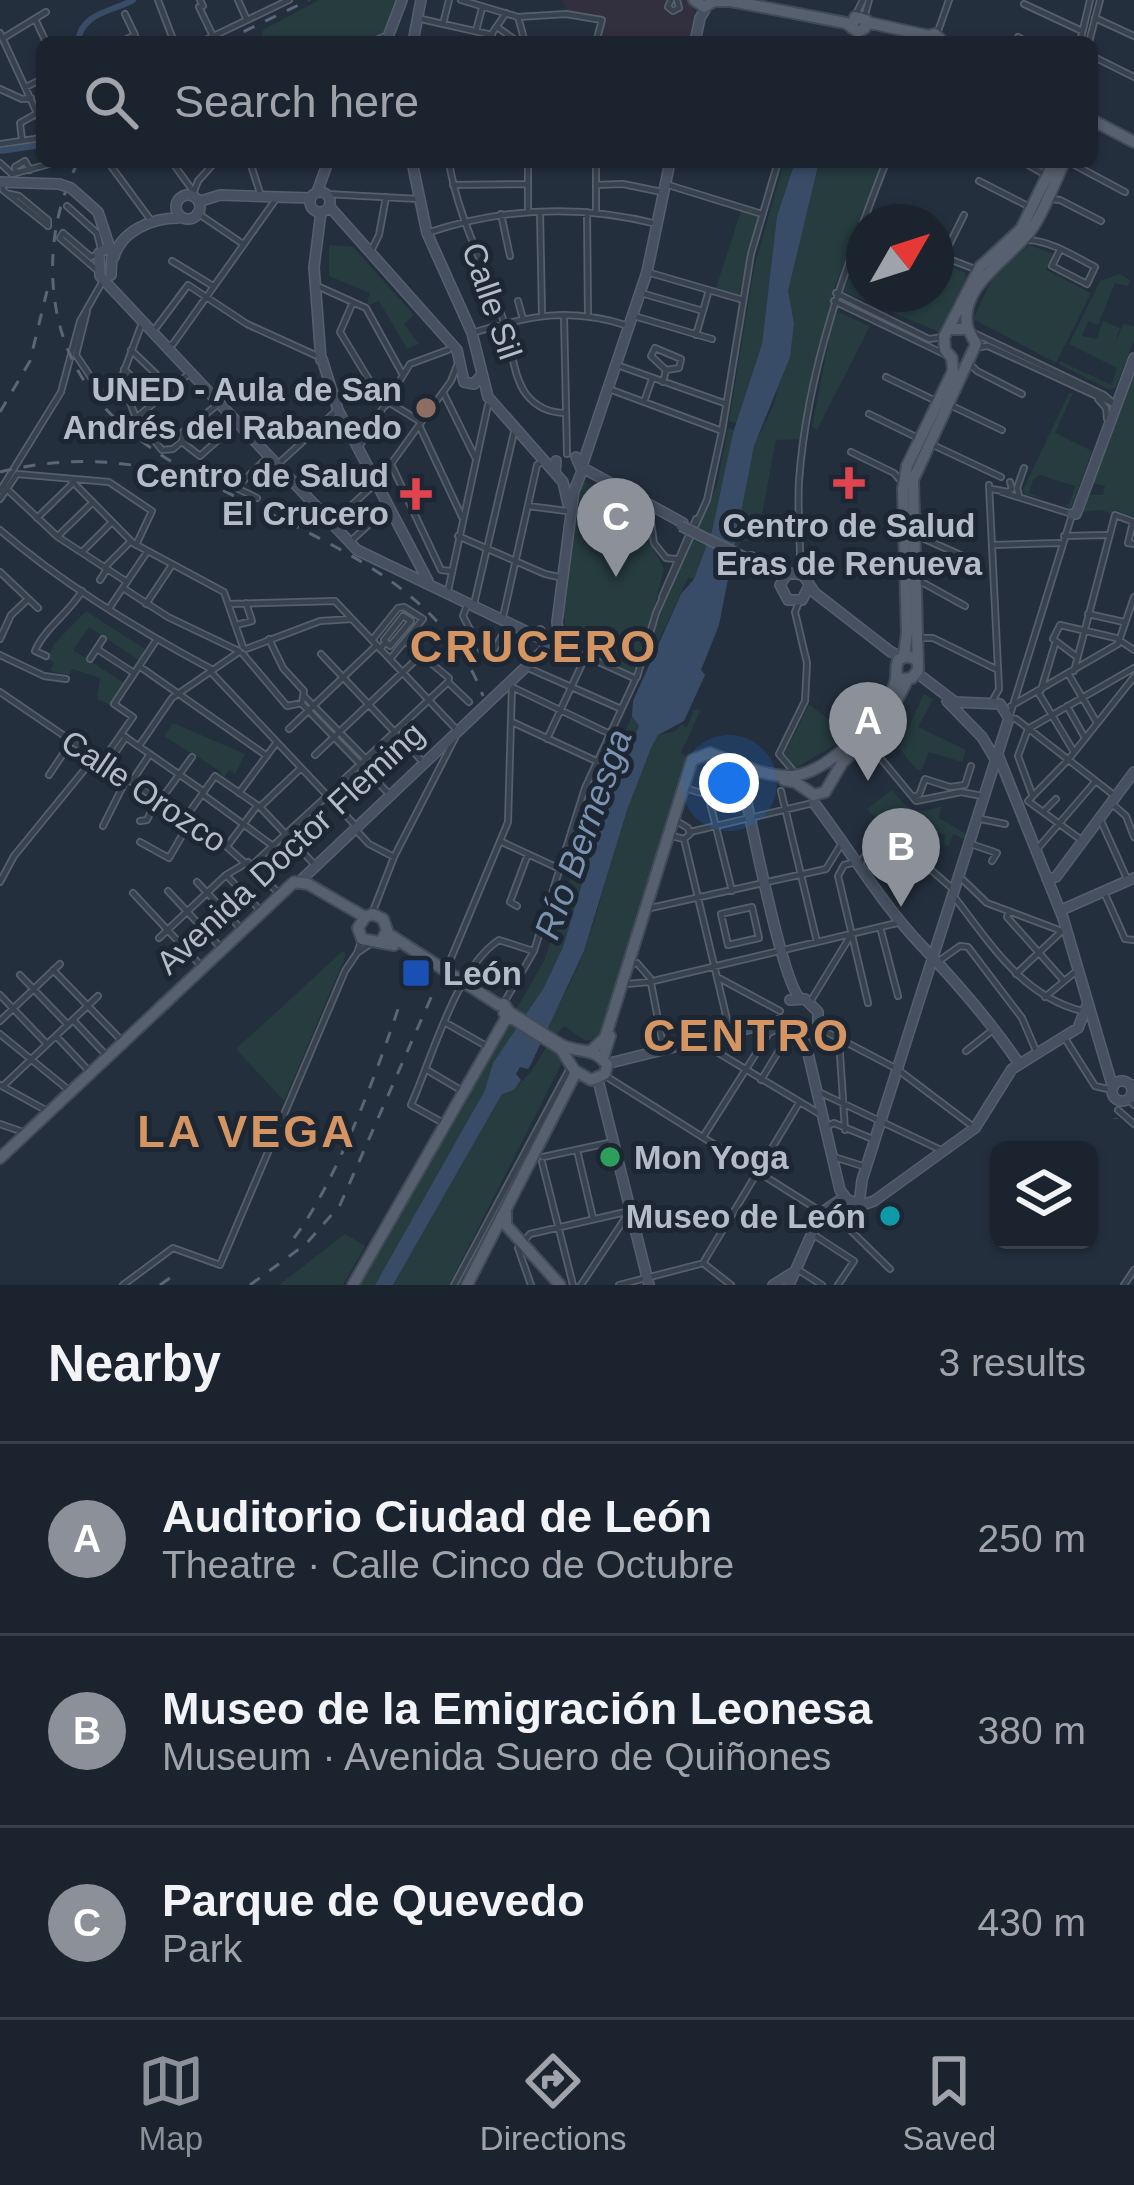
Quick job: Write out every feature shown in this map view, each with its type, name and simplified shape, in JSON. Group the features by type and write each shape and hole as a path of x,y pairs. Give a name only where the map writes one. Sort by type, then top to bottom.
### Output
{"main road":[{"path":"390,36 404,0"},
{"path":"414,36 422,0"},
{"path":"757,3 859,24"},
{"path":"697,36 707,4 757,3 792,6 916,36"},
{"path":"1098,121 1134,140"},
{"path":"329,168 310,265 319,356 335,412 430,581"},
{"path":"415,168 427,233 471,331 490,400"},
{"path":"559,478 608,389 632,321 647,272 667,168"},
{"path":"809,770 872,722 908,666 903,486 952,371 947,333 980,267 1021,229 1041,200 1046,179 1058,168"},
{"path":"1,182 71,188 98,212 112,262"},
{"path":"104,275 118,243 131,232 196,200 220,195 321,202 457,353 465,383 490,400 515,428 591,478 682,525"},
{"path":"196,200 187,218 177,212 150,219 128,228 105,246 104,275 334,522 382,562"},
{"path":"321,202 315,285 319,356 357,450"},
{"path":"321,202 457,353"},
{"path":"942,403 970,362 967,313 997,260 1021,242 1029,213"},
{"path":"104,275 238,421"},
{"path":"947,333 970,330"},
{"path":"457,353 471,331"},
{"path":"457,353 476,352"},
{"path":"950,356 970,362"},
{"path":"1072,514 1076,514 1133,362"},
{"path":"465,383 476,383 480,371"},
{"path":"811,797 825,792 842,763 868,745 887,719 908,666 915,600 912,487 924,441"},
{"path":"559,478 569,463"},
{"path":"569,463 682,525 809,586 908,666 997,754 1037,854 1051,872 1091,1026 1123,1095"},
{"path":"548,636 569,463"},
{"path":"548,636 569,498 559,478"},
{"path":"334,522 357,550 548,636"},
{"path":"790,576 784,598 818,600 956,702 1008,711 936,957 920,992 853,1200"},
{"path":"801,600 809,586"},
{"name":"Avenida Doctor Fleming","path":"389,795 509,686 548,636"},
{"name":"Avenida Doctor Fleming","path":"301,882 314,864 541,650 548,636"},
{"path":"978,733 980,712 988,704"},
{"path":"978,733 992,740 1003,736"},
{"path":"648,1281 599,1068 647,909 678,836 674,821 696,757 705,753 742,769 795,782 811,797 857,864 1018,1062"},
{"path":"742,769 784,775 826,772 830,783"},
{"path":"561,1102 599,1068 731,1035 818,1027 818,1012 798,998 782,950 742,769"},
{"path":"809,770 811,797"},
{"path":"1051,872 1067,860 1134,772"},
{"path":"987,781 996,774 1004,777"},
{"name":"Avenida Doctor Fleming","path":"0,1161 242,930 301,882 354,827"},
{"path":"1065,917 1131,880"},
{"path":"301,882 365,918 383,919 376,939"},
{"name":"Avenida Doctor Fleming","path":"0,1161 282,896"},
{"path":"365,918 376,939 445,974 546,1037 574,1062 599,1068"},
{"path":"798,998 786,1031 817,1097 840,1190 856,1208 845,1219"},
{"path":"352,1285 506,1013"},
{"path":"780,1285 795,1270 822,1214 943,1151 975,1128 1018,1062 1091,1026"},
{"path":"574,1062 599,1068"},
{"path":"465,1284 509,1225 574,1062"},
{"path":"845,1219 833,1206 853,1200"},
{"path":"822,1214 845,1219"},
{"path":"509,1225 571,1285"}],"street":[{"path":"158,0 173,21 165,25 171,36"},
{"path":"238,0 247,20"},
{"path":"211,1 199,8 213,36 289,0"},
{"path":"443,24 449,0"},
{"path":"461,0 518,17 566,14 602,20 598,36"},
{"path":"859,24 866,0"},
{"path":"932,36 949,0"},
{"path":"1081,36 1090,0"},
{"path":"1090,36 1100,0"},
{"path":"1024,4 1082,32"},
{"path":"476,31 483,5"},
{"path":"36,111 2,34 46,12"},
{"path":"491,36 506,13"},
{"path":"125,14 131,36"},
{"path":"518,17 520,36"},
{"path":"417,18 484,36"},
{"path":"1095,18 1134,36"},
{"path":"35,19 44,36"},
{"path":"497,27 511,36"},
{"path":"1098,59 1134,77"},
{"path":"26,87 36,83"},
{"path":"0,89 31,98"},
{"path":"22,140 20,123 36,115"},
{"path":"0,145 36,138"},
{"path":"0,163 16,173 15,167 25,161 29,171 38,168"},
{"path":"112,168 150,219"},
{"path":"176,168 196,200 243,244"},
{"path":"196,200 212,168"},
{"path":"252,168 261,196"},
{"name":"Calle Sil","path":"450,168 464,221 527,395 545,410 566,413"},
{"path":"528,168 528,212"},
{"path":"596,168 596,212"},
{"path":"506,1013 534,952 596,761 636,678 656,613 708,492 743,300 776,168"},
{"path":"872,204 884,168"},
{"path":"1030,168 1046,179 1060,200"},
{"path":"1072,168 1125,192"},
{"path":"980,181 1029,213 1040,241"},
{"path":"1,182 3,190 48,226 49,220 10,194"},
{"path":"453,185 528,184"},
{"path":"596,184 664,188 762,214"},
{"path":"169,346 277,196"},
{"path":"368,253 378,240 386,197"},
{"path":"321,202 419,199"},
{"path":"1041,200 1060,200 1101,220"},
{"path":"2,493 61,392 80,321 104,275 59,235 63,233 92,257 105,246 67,206"},
{"path":"427,233 464,221 528,212 596,212 657,222"},
{"path":"540,212 542,314"},
{"path":"587,212 588,313"},
{"path":"501,214 509,256"},
{"path":"954,231 964,215"},
{"path":"1021,242 1040,241 1060,250 1095,267 1087,284 1052,266 1060,250"},
{"path":"172,261 213,286"},
{"path":"954,263 966,269 980,267"},
{"path":"966,269 971,285"},
{"path":"790,576 802,456 835,297 846,271"},
{"path":"647,272 743,300"},
{"path":"155,329 188,285 247,324 319,356"},
{"path":"315,285 366,308 403,375"},
{"path":"696,335 707,290"},
{"path":"641,293 703,311"},
{"path":"835,297 928,339 947,333"},
{"path":"835,297 950,356"},
{"path":"518,301 523,319"},
{"path":"353,302 340,332 386,404 420,424 462,517"},
{"path":"89,305 76,355 99,392 126,390"},
{"path":"471,331 542,314 588,313 712,339"},
{"path":"515,428 487,549 471,605 463,616 481,650 490,657 506,620 538,464 569,463 564,314"},
{"path":"117,390 143,321"},
{"path":"970,330 1113,403"},
{"path":"1022,394 970,362 988,346 1101,397 1109,417"},
{"path":"655,348 681,357 679,368 666,370 651,356 655,348"},
{"path":"129,400 156,374 131,350"},
{"path":"398,365 457,353 451,381 391,464 444,583 430,581"},
{"path":"357,450 412,362"},
{"path":"616,365 727,404"},
{"path":"124,369 142,387"},
{"path":"663,382 666,370"},
{"path":"136,418 191,372"},
{"path":"121,377 136,418 162,450 182,442 183,432 219,403"},
{"path":"886,377 1002,430"},
{"path":"644,402 653,378"},
{"path":"451,381 465,383"},
{"path":"608,389 722,430"},
{"path":"1101,397 1120,390"},
{"path":"1109,417 1120,390"},
{"path":"442,392 475,457"},
{"path":"450,571 490,400"},
{"path":"236,488 335,412"},
{"path":"869,414 1001,477 1021,497"},
{"path":"182,442 200,456 238,421"},
{"path":"851,452 894,473 903,486"},
{"path":"894,473 908,466"},
{"path":"1021,497 1017,488 1024,468"},
{"path":"986,471 999,689 988,704"},
{"path":"2,493 17,474 109,482 149,506 151,516 134,543 106,568 100,580"},
{"path":"1002,492 1010,492 1011,484 1021,476"},
{"path":"989,483 1001,477"},
{"path":"71,481 134,543 246,603 252,621 236,625"},
{"path":"38,518 71,481"},
{"path":"222,481 257,498"},
{"path":"989,483 1002,492 1072,514 1008,711"},
{"path":"334,522 375,484"},
{"path":"2,493 106,568 146,604 242,651"},
{"path":"58,536 92,502"},
{"path":"528,506 567,511"},
{"path":"352,539 387,507"},
{"path":"649,508 654,543 671,558"},
{"path":"1097,723 1071,673 1115,515 1134,522 1128,543 1134,544"},
{"path":"652,525 664,517"},
{"path":"82,552 112,522"},
{"path":"0,530 38,562 211,671 369,844 394,856"},
{"path":"993,545 1108,535"},
{"path":"458,536 559,577"},
{"path":"913,536 928,538 964,557"},
{"path":"669,582 671,558 687,543"},
{"path":"109,609 147,552"},
{"path":"669,582 671,558"},
{"path":"146,604 172,566"},
{"path":"441,570 450,571"},
{"path":"430,581 450,571"},
{"path":"0,572 38,608"},
{"path":"914,574 929,588 965,606"},
{"path":"915,600 929,588"},
{"path":"46,656 35,651 40,638 89,592"},
{"path":"224,592 250,665 287,706 307,703"},
{"path":"1008,711 1120,640 1134,597"},
{"path":"0,639 3,624 29,598"},
{"path":"801,600 795,612 806,646 805,701 779,754 791,771 809,770"},
{"path":"229,604 334,601 457,731 365,918"},
{"path":"290,729 307,703 376,644 398,608 423,619 390,659"},
{"path":"1088,614 1126,622"},
{"path":"376,644 390,646 411,621 410,615"},
{"path":"139,746 180,692 242,651 320,621 352,619"},
{"path":"1074,752 1040,691 1054,640 1064,625 1120,640 1134,650"},
{"path":"548,636 636,678"},
{"path":"908,666 921,638 929,637 998,670"},
{"path":"90,659 103,638"},
{"path":"104,764 133,717 114,704 157,639"},
{"path":"269,639 307,703 389,795"},
{"path":"1054,640 1077,657"},
{"path":"406,643 469,703"},
{"path":"97,649 134,674"},
{"path":"321,654 422,761"},
{"path":"0,655 44,676 66,679"},
{"path":"315,755 421,655"},
{"path":"223,663 250,665"},
{"path":"548,739 582,664"},
{"path":"139,666 266,756"},
{"path":"526,667 620,708"},
{"path":"1082,841 1030,798 1018,756 1028,729 1134,668"},
{"path":"1030,798 1068,760 1133,678 1126,672"},
{"path":"340,783 448,680"},
{"path":"445,974 502,842 509,809 509,686 608,733"},
{"name":"Calle Orozco","path":"0,692 227,847 282,896"},
{"path":"1067,706 1086,738"},
{"path":"1008,711 1095,781 1126,816 1134,837"},
{"path":"512,722 596,761"},
{"path":"124,736 272,846"},
{"path":"49,775 71,742"},
{"path":"239,793 277,742"},
{"path":"868,745 919,802 961,792 982,796"},
{"path":"103,826 129,779 150,754"},
{"path":"165,794 192,757"},
{"path":"0,882 14,856 94,758"},
{"path":"919,802 926,779 950,787 965,785 971,766"},
{"path":"227,847 259,807 302,768"},
{"path":"1076,778 1082,770"},
{"path":"140,842 169,858 214,776 259,807 314,864"},
{"path":"1037,854 1095,781"},
{"path":"1123,786 1134,795"},
{"path":"684,788 709,795 732,891"},
{"path":"908,795 916,797 922,790"},
{"path":"922,790 932,800"},
{"path":"781,791 817,942"},
{"path":"159,938 226,875 250,864 327,795"},
{"path":"731,1035 699,900 678,836 811,797"},
{"path":"140,821 147,820 158,799"},
{"path":"1043,812 1056,799"},
{"path":"976,818 1005,824"},
{"path":"1099,818 1131,880"},
{"path":"838,876 844,865 857,864 875,840 892,836 954,887 1016,974 1045,997 1078,1011 1088,1003"},
{"path":"502,842 560,869"},
{"path":"647,909 828,868 842,843"},
{"path":"968,843 998,853 992,861"},
{"path":"517,906 510,902 528,854"},
{"path":"828,868 838,876 868,1003"},
{"path":"226,875 262,912"},
{"path":"954,887 964,881 987,903 1009,911 1065,917 1040,954 1016,974"},
{"path":"196,882 242,930"},
{"path":"168,891 222,949"},
{"path":"1103,892 1132,941"},
{"path":"133,893 203,968"},
{"path":"752,908 759,938 728,945 724,930 721,914 752,908"},
{"path":"1009,911 1006,917 1064,981"},
{"path":"624,983 658,980 902,921"},
{"path":"880,927 898,996"},
{"path":"707,934 724,930"},
{"path":"798,998 851,934"},
{"path":"123,1285 173,1248 220,1265 344,971 356,953 376,939"},
{"path":"446,1124 411,1105 462,985 499,940 534,952"},
{"path":"744,941 748,958"},
{"path":"936,957 968,947 1022,1018 1036,1052"},
{"path":"0,1021 60,964"},
{"path":"630,965 643,967 664,1050"},
{"path":"53,970 123,1042"},
{"path":"1045,997 1074,973 1080,975"},
{"path":"20,975 108,1057"},
{"path":"717,977 786,1031"},
{"path":"652,994 658,980"},
{"path":"0,995 47,1045"},
{"path":"50,1114 2,1085 98,996"},
{"path":"446,1023 489,1047"},
{"path":"818,1027 897,1069 975,1128"},
{"path":"966,1051 994,1029"},
{"path":"703,1137 746,1070 786,1031"},
{"path":"761,1080 786,1031"},
{"path":"1069,1034 1095,1085 1123,1095"},
{"path":"56,1036 87,1079"},
{"path":"2,1038 71,1091"},
{"path":"839,1039 845,1130"},
{"path":"706,1040 824,1123 875,1140"},
{"path":"465,1284 574,1062"},
{"path":"599,1068 822,1214"},
{"path":"426,1070 464,1092"},
{"path":"1095,1085 1104,1083 1123,1095 1134,1124"},
{"path":"703,1263 802,1105 817,1097 841,1103 943,1151"},
{"path":"0,1124 26,1133"},
{"path":"571,1285 538,1158 613,1142"},
{"path":"577,1150 592,1219"},
{"path":"831,1156 866,1167"},
{"path":"532,1285 509,1225 558,1227 630,1211"},
{"path":"571,1285 630,1211"},
{"path":"845,1219 890,1269"},
{"path":"811,1234 854,1261 838,1285"},
{"path":"619,1285 703,1263 731,1285"},
{"path":"795,1270 822,1285"},
{"path":"1124,1285 1134,1270"},
{"path":"665,1273 668,1285"}],"shaded area":[{"path":"561,0 688,0 695,13 691,36 601,36 606,17 568,11"}],"green space":[{"path":"319,0 399,0 385,36 262,36 263,30"},
{"path":"782,168 793,168 777,216 762,344 737,423 729,421 754,268"},
{"path":"818,168 881,168 867,204 846,204 846,258 834,289 801,439 776,440 754,541 741,541 738,547 732,544 733,537 754,446 774,404 794,323 787,292"},
{"path":"741,211 758,216 739,295 716,288"},
{"path":"329,245 353,247 414,315 404,324 419,344 407,349 379,301 370,305 370,293 329,276"},
{"path":"1029,245 1054,254 1046,270 1091,293 1056,363 973,319 994,276"},
{"path":"954,268 966,278 954,302"},
{"path":"1120,274 1130,280 1128,286 1115,283 1098,325 1088,321 1082,336 1097,339 1103,321 1120,328 1114,347 1123,324 1134,326 1134,340 1116,387 1110,390 1059,364 1111,385 1117,368 1069,344 1100,281"},
{"path":"838,312 870,326 817,430 812,427"},
{"path":"892,312 949,312 939,332"},
{"path":"1134,371 1134,517 1115,510 1113,514 1081,512 1087,495 1103,495 1105,486 1092,483"},
{"path":"1073,393 1055,433 1092,451 1071,508 1064,506 1070,503 1075,486 1040,475 1029,493 1046,500 1025,494 1023,490"},
{"path":"728,428 734,430 712,531 694,579 688,578 650,659 656,623 717,485"},
{"path":"582,481 644,509 651,545 664,569 633,674 564,640 562,617"},
{"path":"86,611 146,650 139,660 89,627 73,650 124,683 110,705 97,699 100,678 72,669 69,675 50,671 54,662 47,659 54,644"},
{"path":"924,694 933,699 918,727 966,750 962,762 929,752 921,771 899,748"},
{"path":"809,705 851,735 796,768 784,754"},
{"path":"701,709 681,753 687,758 600,1037 586,1041 564,1026 556,1035 546,1029 583,954 645,761 658,735 687,727 694,710"},
{"path":"632,716 639,726 608,795 563,947 543,989 494,1063 485,1090 375,1285 359,1285 545,959 598,791"},
{"path":"173,723 245,754 235,774 229,770 223,778 220,771 164,736"},
{"path":"892,790 913,809 941,806 939,818 966,834 964,839 953,834 949,846 943,844 946,835 934,831 931,840 915,851 892,831 884,831 867,809"},
{"path":"343,951 346,955 284,1101 236,1049"},
{"path":"547,1046 561,1058 561,1065 449,1285 393,1285 502,1094 523,1081"},
{"path":"345,1234 365,1246 343,1285 279,1285"}],"water":[{"path":"793,168 818,168 788,291 794,323 790,357 754,446 719,625 701,670 705,675 684,721 658,735 651,748 584,951 531,1064 528,1069 520,1067 516,1074 521,1080 514,1090 502,1094 393,1285 375,1285 485,1090 493,1063 543,989 563,947 608,796 639,726 632,716 633,701 681,594 694,579 712,531 733,433 762,344 777,216"}],"waterway":[{"path":"79,36 91,19 133,0"},
{"path":"0,151 36,146"},
{"path":"599,653 608,640"},
{"path":"907,811 908,817"},
{"path":"912,818 915,815"}],"railway":[{"path":"234,36 309,0"},
{"path":"76,168 60,210 53,260 54,295 77,369 122,425 182,468 388,579 444,630 483,696"},
{"path":"0,412 30,361 47,291"},
{"path":"0,472 91,462 181,476"},
{"path":"250,1285 306,1244 340,1205 433,993"},
{"path":"294,1238 340,1157 400,1003"},
{"path":"160,1285 174,1275"}],"place":[{"name":"UNED - Aula de San Andrés del Rabanedo","path":"426,408"},
{"name":"Centro de Salud Eras de Renueva","path":"849,483"},
{"name":"Centro de Salud El Crucero","path":"416,494"},
{"name":"Parque de Quevedo","path":"616,577"},
{"name":"Auditorio Ciudad de León","path":"868,781"},
{"name":"Museo de la Emigración Leonesa","path":"901,907"},
{"name":"León","path":"416,973"},
{"name":"Mon Yoga","path":"610,1157"},
{"name":"Museo de León","path":"890,1216"}],"district":[{"name":"CRUCERO","path":"534,646"},
{"name":"CENTRO","path":"747,1035"},
{"name":"LA VEGA","path":"247,1131"}],"water label":[{"name":"Río Bernesga","path":"583,834"}]}
